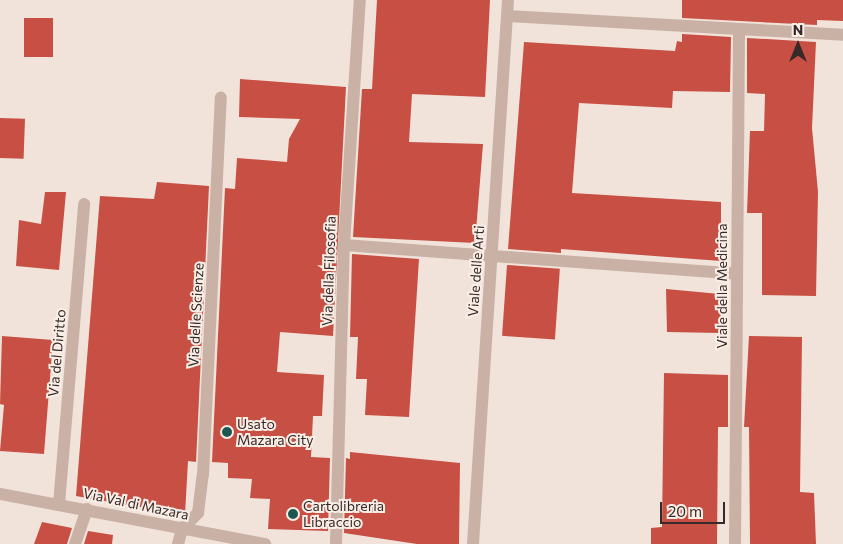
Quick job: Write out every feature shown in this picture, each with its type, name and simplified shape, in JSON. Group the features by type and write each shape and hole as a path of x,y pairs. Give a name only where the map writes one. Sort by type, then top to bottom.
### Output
{"street":[{"name":"Via della Filosofia","path":"336,544 344,245 360,0"},
{"name":"Viale delle Arti","path":"474,544 508,0"},
{"path":"507,16 843,35"},
{"name":"Viale della Medicina","path":"735,544 739,29"},
{"name":"Via delle Scienze","path":"182,529 198,513 203,475 221,97"},
{"name":"Via del Diritto","path":"59,504 84,204"},
{"path":"344,245 492,254 737,274"},
{"name":"Via Val di Mazara","path":"0,494 265,544"},
{"path":"76,544 87,509"},
{"path":"178,544 182,529"}],"building":[{"path":"377,0 490,0 485,97 412,94 409,142 483,144 475,243 353,237 362,89 372,89"},
{"path":"682,0 843,0 843,21 817,20 817,25 682,18"},
{"path":"24,18 53,18 53,57 24,57"},
{"path":"682,34 731,37 730,92 673,91 672,108 579,103 572,193 721,202 721,261 561,249 561,253 508,249 524,42 675,51 677,41 682,42"},
{"path":"747,38 816,42 812,128 818,192 816,296 762,295 762,213 747,213 750,131 764,131 765,94 747,93"},
{"path":"240,79 346,87 333,336 280,332 277,372 324,375 322,416 313,416 311,457 330,458 328,531 268,529 270,499 250,498 252,479 228,478 228,463 212,462 225,188 235,189 237,158 287,162 289,139 300,119 239,117"},
{"path":"0,118 25,119 24,159 0,158"},
{"path":"157,182 209,186 196,462 188,461 185,515 76,496 100,196 154,199"},
{"path":"45,192 66,192 59,270 16,266 19,220 41,224"},
{"path":"352,254 419,259 409,417 365,415 367,379 356,379 358,337 350,337"},
{"path":"507,265 560,269 555,340 502,336"},
{"path":"666,289 720,294 721,333 667,332"},
{"path":"2,336 53,340 44,454 0,451 4,405 0,404"},
{"path":"749,336 802,337 800,492 814,493 816,544 750,544 749,427 744,427"},
{"path":"664,373 728,375 728,427 718,427 717,544 651,544 651,528 662,527"},
{"path":"350,452 460,463 459,544 417,544 344,533 346,458 350,459"},
{"path":"42,522 72,528 67,544 34,544"},
{"path":"88,531 113,535 112,544 84,544"}],"place":[{"name":"Usato Mazara City","path":"227,432"},
{"name":"Cartolibreria Libraccio","path":"293,514"}]}
